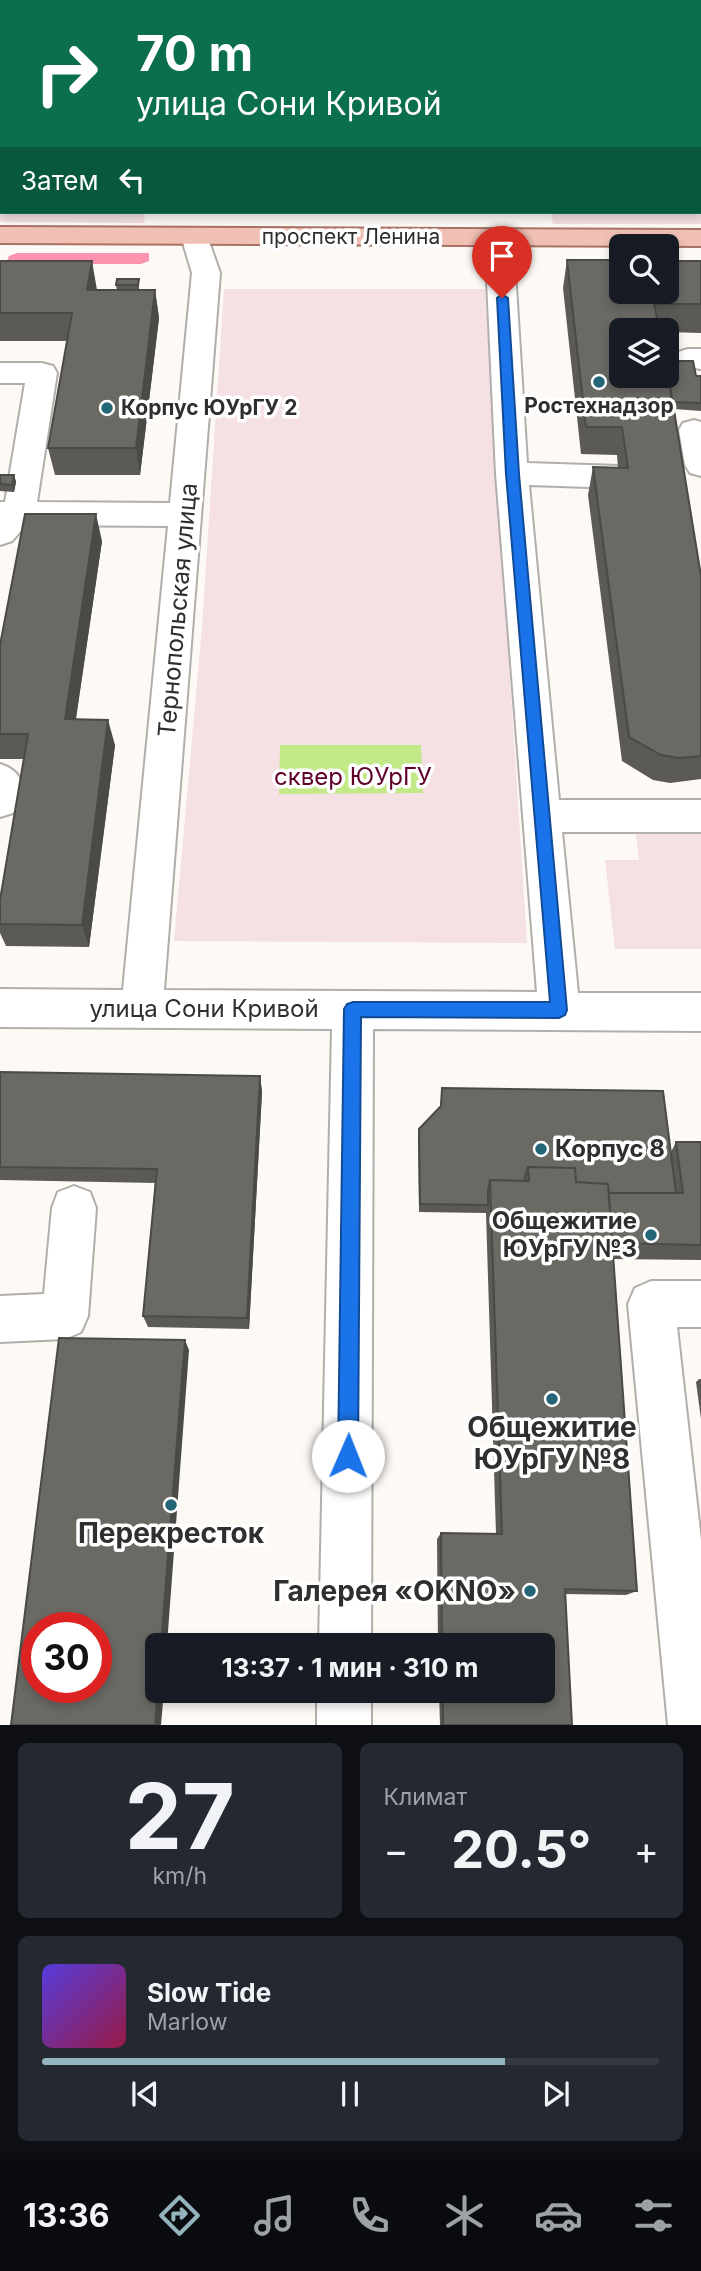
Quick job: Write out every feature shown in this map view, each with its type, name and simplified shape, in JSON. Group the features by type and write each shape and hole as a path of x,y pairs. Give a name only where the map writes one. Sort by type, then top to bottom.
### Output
{"main road":[{"name":"проспект Ленина","path":"0,235 196,224 498,225 701,238"}],"street":[{"name":"Тернопольская улица","path":"142,1009 206,273 196,224"},
{"path":"498,225 512,474 559,1010"},
{"path":"0,373 42,373 6,520 187,514"},
{"path":"692,474 694,430"},
{"path":"512,474 619,477"},
{"path":"0,779 3,782 0,802"},
{"path":"541,816 701,816"},
{"name":"улица Сони Кривой","path":"0,1008 701,1012"},
{"path":"345,1633 353,1009"},
{"path":"0,1319 65,1317 74,1208"},
{"path":"695,1725 650,1304 701,1304"},
{"path":"344,1703 344,1725"}],"green space":[{"path":"0,214 145,214 144,223 0,222"},
{"path":"551,214 701,214 701,224 553,224"},
{"name":"сквер ЮУрГУ","path":"224,289 485,289 527,943 174,941 202,627"},
{"path":"635,827 701,828 701,949 615,949 605,860 639,860"}],"shaded area":[{"path":"17,253 149,253 149,261 141,264 16,264 7,261 9,256"},
{"path":"280,745 421,745 423,793 279,794"}],"building":[{"path":"567,260 609,260 609,304 654,304 657,318 609,318 609,388 670,388 701,576 701,756 679,758 661,755 629,737 593,467 628,468 622,427 586,427"},
{"name":"Корпус ЮУрГУ 2","path":"0,261 92,261 87,290 155,290 136,448 48,448 72,313 0,313"},
{"path":"679,261 701,261 701,304 679,304"},
{"path":"117,279 139,279 138,285 116,285"},
{"path":"679,361 693,361 696,376 701,376 701,403 672,402 670,388 679,388"},
{"path":"0,475 14,475 12,485 0,484"},
{"path":"25,514 96,514 65,719 108,720 82,925 0,924 0,900 28,734 0,734 0,645"},
{"path":"0,1072 260,1076 247,1318 143,1316 157,1169 0,1167"},
{"name":"Корпус 8","path":"442,1088 663,1091 676,1193 609,1193 608,1184 576,1182 575,1168 528,1167 525,1181 490,1180 488,1205 420,1204 419,1129 441,1106"},
{"name":"Общежитие ЮУрГУ №3","path":"676,1142 701,1142 701,1245 612,1243 609,1193 683,1193"},
{"name":"Общежитие ЮУрГУ №8","path":"528,1167 575,1168 576,1182 608,1184 637,1591 565,1589 572,1725 443,1725 443,1703 555,1703 555,1633 442,1633 441,1533 502,1534 490,1180 529,1181"},
{"path":"59,1338 185,1340 162,1633 145,1633 145,1703 157,1703 155,1725 11,1725 21,1644 21,1703 112,1703 112,1612 25,1612"}],"place":[{"name":"Ростехнадзор","path":"599,382"},
{"name":"Корпус ЮУрГУ 2","path":"107,408"},
{"name":"Корпус 8","path":"541,1149"},
{"name":"Общежитие ЮУрГУ №3","path":"651,1235"},
{"name":"Общежитие ЮУрГУ №8","path":"552,1399"},
{"name":"Перекресток","path":"171,1505"},
{"name":"Галерея «OKNO»","path":"530,1591"}],"route":[{"path":"348,1456 353,1009 559,1010 512,474 502,298"}]}
